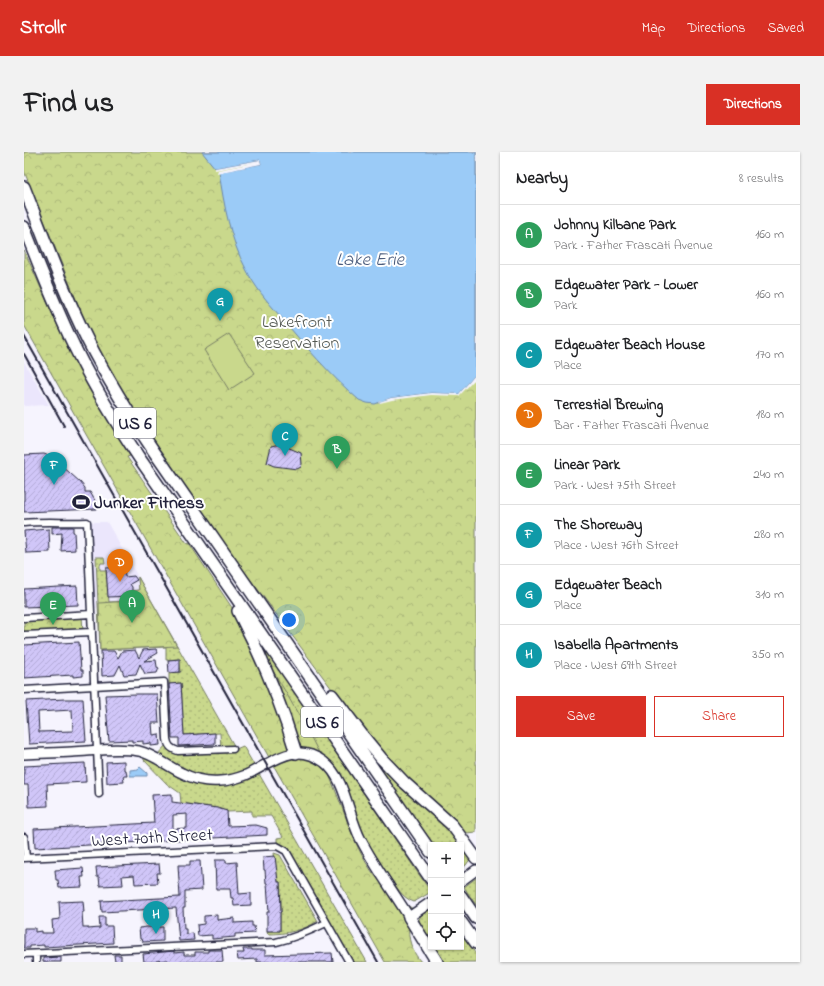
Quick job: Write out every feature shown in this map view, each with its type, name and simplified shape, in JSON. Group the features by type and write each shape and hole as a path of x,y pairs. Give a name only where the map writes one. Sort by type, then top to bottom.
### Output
{"highway":[{"name":"US 6","path":"24,187 73,310 111,384 155,453 428,848"},
{"name":"US 6","path":"24,227 68,334 98,393 126,438 430,878"},
{"path":"213,564 255,645 289,730 296,753"},
{"path":"302,665 331,693 384,762 449,822 476,858"},
{"path":"464,900 476,918"},
{"path":"409,916 437,962"},
{"path":"464,926 476,943"}],"street":[{"path":"24,522 87,522 99,794"},
{"path":"24,618 91,614"},
{"path":"24,635 92,632"},
{"path":"24,690 164,682 167,739 173,750 233,749"},
{"path":"24,754 125,750 143,752 155,757 188,776 201,780 214,781 225,781 241,777 273,759 287,754 296,753 308,755 329,766 334,773 341,785 354,824 361,839 409,916 428,904"},
{"path":"24,837 25,858"},
{"name":"West 70th Street","path":"25,858 277,846 286,851 326,923"},
{"path":"464,879 476,870"},
{"path":"24,954 276,942 294,938 326,923 349,962"},
{"path":"36,954 36,962"}],"shaded area":[{"path":"24,362 49,405 24,406"},
{"path":"87,522 107,522 138,577 139,591 132,596 130,601 99,603 99,608 90,608"}],"green space":[{"name":"Lakefront Reservation","path":"24,152 476,152 476,832 466,833 451,817 408,781 355,720 230,552 131,406 99,350 84,319 24,171"},
{"path":"24,250 59,329 80,371 130,456 127,457 187,544 189,543 286,692 318,750 362,856 382,884 413,909 409,923 409,937 416,956 421,962 385,962 24,325"},
{"path":"229,334 255,373 229,390 204,350"},
{"path":"96,557 104,557 105,563 101,563 100,570 106,570 109,602 129,601 129,596 132,595 132,591 139,590 138,577 236,749 243,746 367,962 349,962 286,851 277,846 277,838 283,837 271,816 252,816 252,811 227,812 217,808 181,803 180,793 167,784 144,760 143,752 155,757 168,743 172,749 221,749 220,733 184,735 181,683 169,684 169,673 181,672 179,659 166,660 166,647 100,650"},
{"path":"138,577 177,646 100,650 99,603 129,601 129,596 132,595 132,591 139,590"},
{"path":"82,615 83,632 24,635 24,618"},
{"path":"265,649 428,888 428,894 414,902 406,898 394,884 365,837 343,779 329,760 319,753 261,652"},
{"path":"385,767 445,823 459,842 432,842 381,770"},
{"path":"464,849 471,858 464,866"},
{"path":"274,853 280,855 318,921 294,931 268,934 267,931 280,931 281,899 268,896 281,895"},
{"path":"476,878 476,905 464,887"},
{"path":"428,911 428,942 421,928 419,920 422,914"},
{"path":"464,938 476,954 476,962 441,962 433,950 464,950"}],"water":[{"name":"Lake Erie","path":"202,152 476,152 476,374 459,394 431,393 391,398 375,404 359,400 348,390 308,349 270,305 249,275 240,258 232,234 219,172 261,164 260,160 215,168"},
{"path":"140,767 147,773 147,776 130,776 130,770 138,769"}],"pier":[{"path":"260,160 261,164 217,173 218,170 259,162 215,170 215,168"},
{"path":"476,374 476,378 459,396 431,395 379,402 391,398 431,393 459,394"}],"building":[{"path":"280,444 301,453 301,467 297,469 274,466 267,463 271,446"},
{"path":"44,454 49,456 49,461 53,461 61,465 80,482 85,488 85,492 90,492 97,504 97,509 24,512 24,455"},
{"path":"52,527 73,527 75,550 61,551 62,533 52,534"},
{"path":"49,529 50,552 26,553 24,531"},
{"path":"124,567 125,577 134,576 137,580 130,584 132,587 132,596 108,597 106,568"},
{"path":"77,586 78,605 24,607 24,589"},
{"path":"79,642 81,670 83,670 83,676 73,677 73,675 24,678 24,645"},
{"path":"156,649 158,653 144,661 156,660 157,667 159,668 157,673 145,674 140,664 136,674 124,675 120,665 115,675 102,676 101,651 114,651 118,658 122,651 135,650 139,658 143,650"},
{"path":"180,659 180,672 169,673 168,660"},
{"path":"181,683 184,735 215,733 215,744 179,746 179,738 172,738 169,684"},
{"path":"157,694 159,723 152,723 153,735 159,734 160,745 151,746 151,743 143,744 143,741 132,742 132,740 109,741 105,695"},
{"path":"83,699 86,741 29,744 26,701","holes":["72,710 73,731 39,732 38,712"]},
{"path":"124,761 124,770 126,770 127,776 123,776 124,782 107,783 106,762"},
{"path":"85,763 86,782 47,784 48,806 29,807 28,785 24,785 24,766"},
{"path":"172,794 172,802 217,808 227,811 228,826 256,825 267,828 267,835 35,848 34,829 154,823 152,795","holes":["187,814 187,828 173,829 173,815"]},
{"path":"275,856 278,882 280,882 280,931 267,931 267,912 269,912 263,857"},
{"path":"215,860 226,860 226,863 237,862 239,894 251,893 251,905 234,906 230,889 216,889"},
{"path":"190,861 200,861 202,890 185,891 185,908 183,908 184,929 186,929 186,934 193,933 194,940 179,941 176,908 102,912 101,901 180,897 178,865 190,865"},
{"path":"159,864 160,873 157,873 158,883 135,884 134,875 122,876 123,885 100,886 99,877 97,877 96,867"},
{"path":"83,868 84,877 81,877 82,887 59,888 55,870"},
{"path":"83,901 83,927 88,927 88,929 100,928 99,917 105,917 105,926 112,926 113,943 44,947 44,945 24,948 24,928 35,928 35,932 41,931 41,933 53,933 52,920 60,919 59,902"},
{"path":"217,915 217,920 234,918 234,923 252,922 255,933 235,934 235,937 212,939 212,935 198,936 197,925 204,924 204,916"},
{"path":"163,927 163,941 143,942 142,939 140,939 139,928"},
{"path":"243,949 265,950 265,955 332,953 333,962 257,962 257,959 238,960 237,953 244,953"},
{"path":"208,950 222,950 223,962 169,962 168,960 144,962 143,954 174,951 174,953 184,952 184,955 195,955 195,952 208,952"},
{"path":"114,955 121,955 121,962 115,962"},
{"path":"61,957 61,962 43,962 43,958"}],"railway":[{"path":"24,336 378,962"},
{"path":"24,354 64,426"}],"place":[{"name":"Edgewater Beach","path":"220,321"},
{"name":"Edgewater Beach House","path":"285,456"},
{"name":"Edgewater Park - Lower","path":"337,469"},
{"name":"The Shoreway","path":"54,485"},
{"name":"Junker Fitness","path":"81,502"},
{"name":"Terrestial Brewing","path":"120,582"},
{"name":"Johnny Kilbane Park","path":"132,623"},
{"name":"Linear Park","path":"53,625"},
{"name":"Isabella Apartments","path":"156,934"}]}
